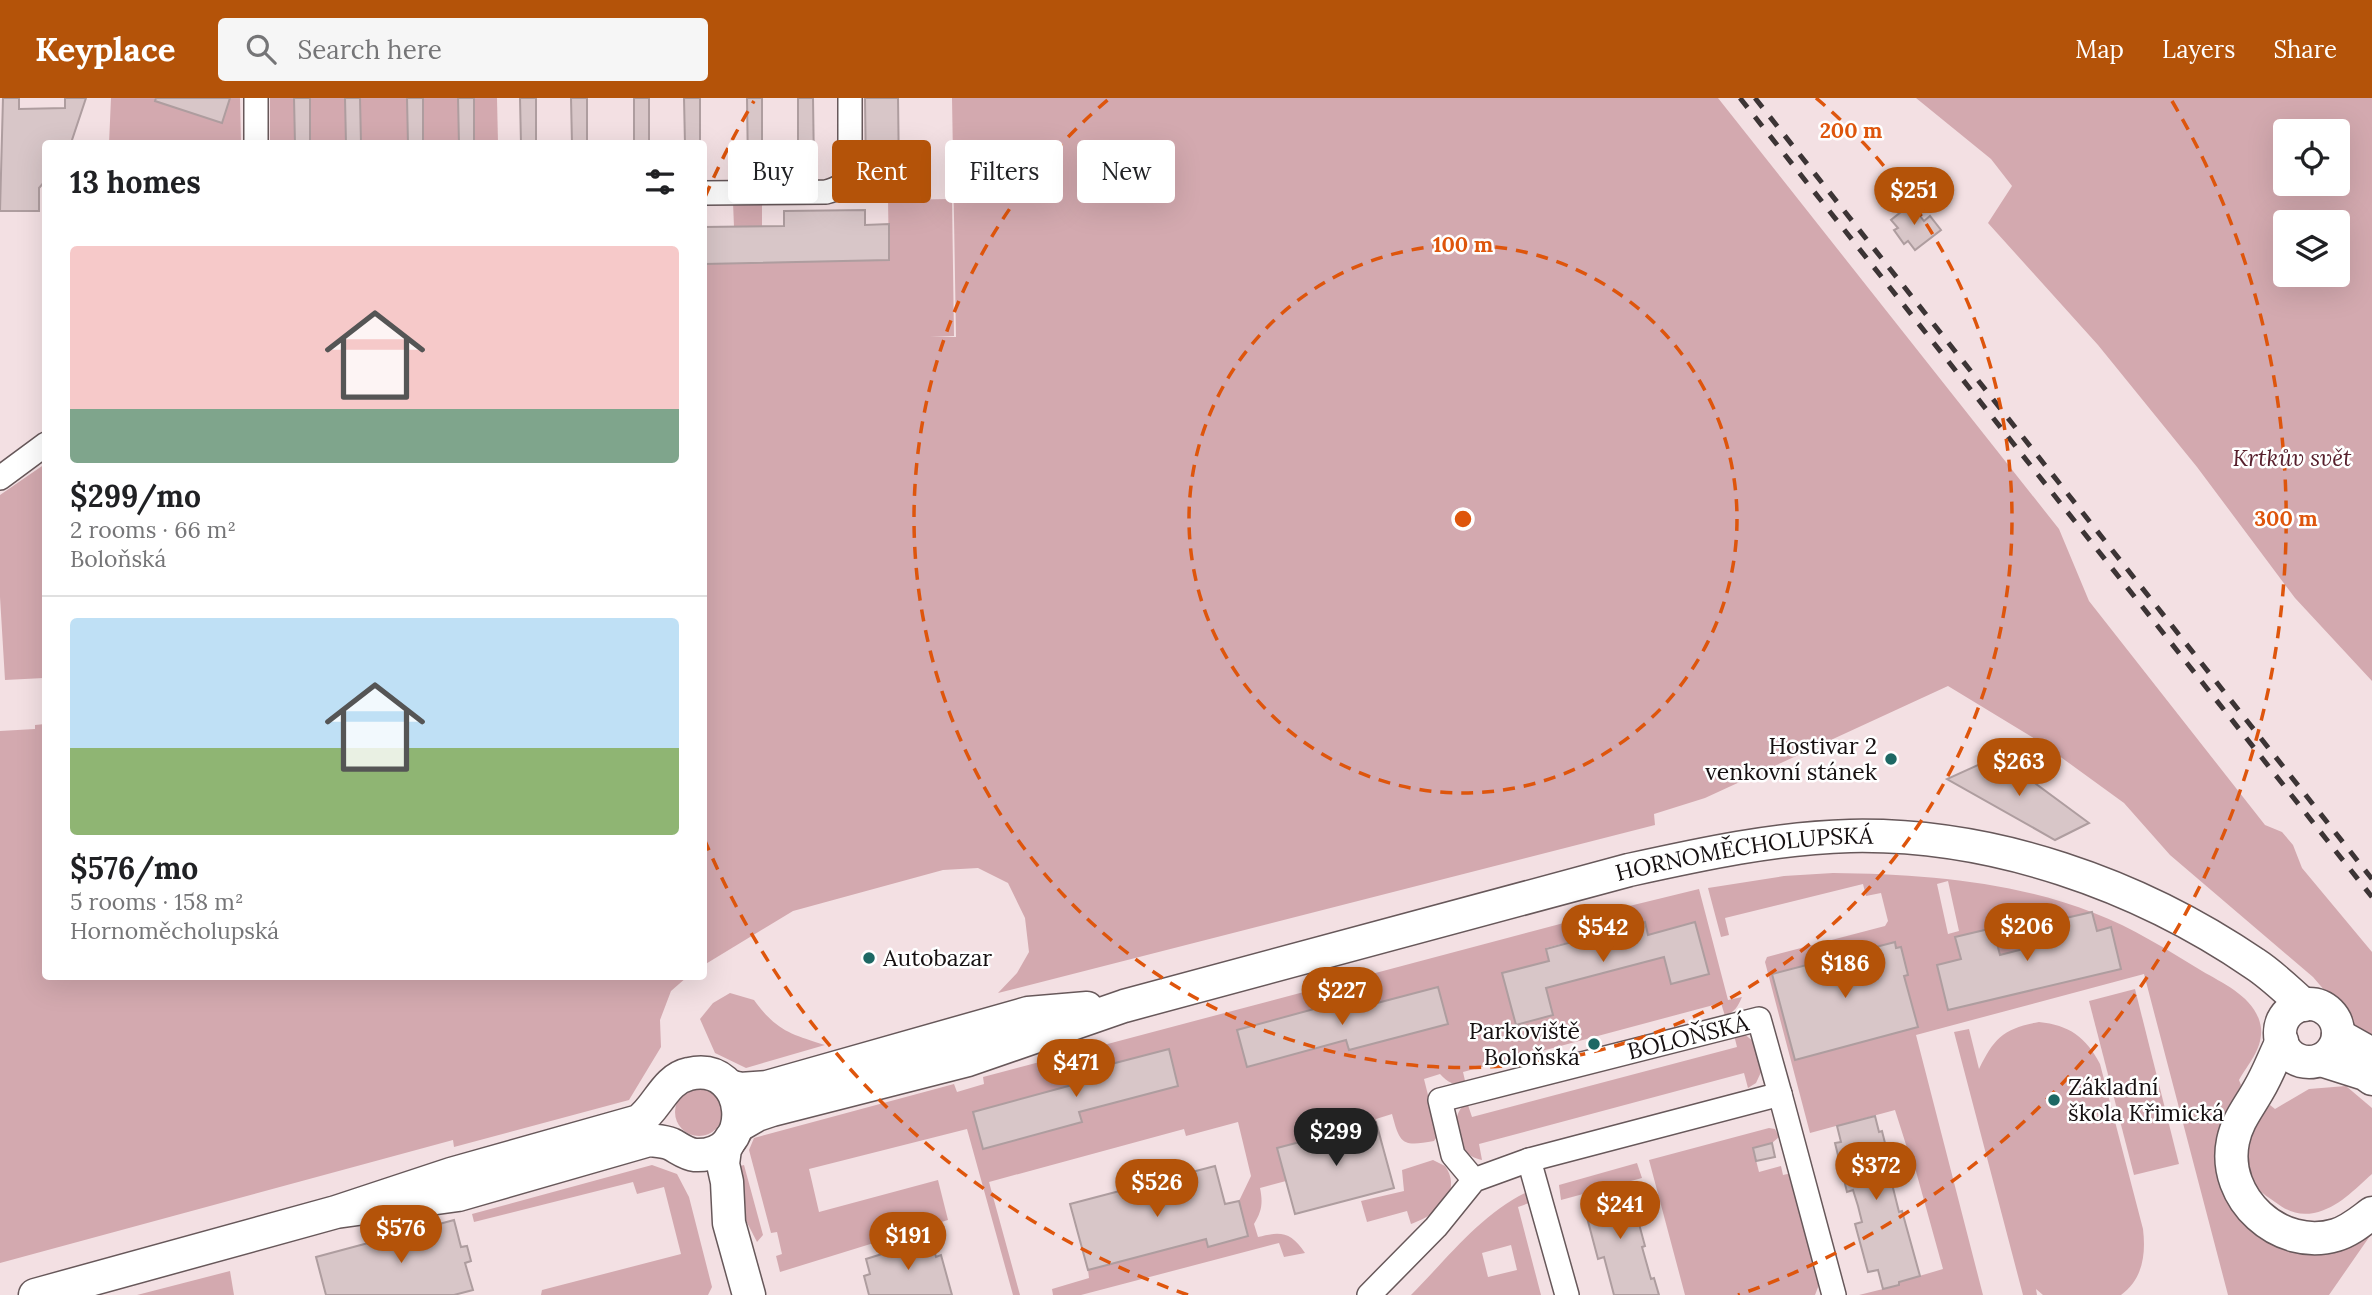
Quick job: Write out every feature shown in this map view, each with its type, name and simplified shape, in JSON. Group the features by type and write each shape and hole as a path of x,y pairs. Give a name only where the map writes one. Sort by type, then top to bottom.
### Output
{"street":[{"path":"256,98 256,140"},
{"path":"707,193 836,190 845,184 851,164 850,98"},
{"path":"0,478 42,447"},
{"name":"HORNOMĚCHOLUPSKÁ","path":"336,1212 458,1195 649,1140 695,1155 709,1153 721,1148 744,1120 772,1110 968,1060 1124,1006 1629,870 1731,849 1848,836 1916,838 1980,848 2029,859 2129,894 2197,929 2256,964 2305,1037 2372,1079"},
{"name":"HORNOMĚCHOLUPSKÁ","path":"35,1295 336,1212 451,1174 639,1121 653,1109 677,1078 689,1074 710,1075 740,1089 767,1087 1028,1013 1124,1006"},
{"name":"BOLOŇSKÁ","path":"1474,1180 1452,1155 1440,1100 1759,1019 1780,1094"},
{"path":"2305,1037 2259,1090 2238,1123 2232,1143 2231,1160 2241,1196 2252,1211 2281,1231 2313,1238 2334,1235 2351,1228 2372,1213"},
{"name":"HORNOMĚCHOLUPSKÁ","path":"2305,1037 2372,1054"},
{"path":"729,1086 740,1112 735,1132 723,1156 729,1223"},
{"path":"1369,1295 1436,1227 1474,1180 1529,1160 1780,1094 1834,1295"},
{"path":"661,1098 657,1110 663,1135 701,1165 729,1223 749,1295"},
{"path":"1529,1160 1567,1295"}],"green space":[{"path":"111,98 163,98 222,123 230,98 240,98 241,140 109,140"},
{"path":"270,98 294,98 295,140 270,140"},
{"path":"310,98 345,98 346,140 310,140"},
{"path":"360,98 407,98 408,140 361,140"},
{"path":"423,98 458,98 459,140 423,140"},
{"path":"474,98 497,98 498,140 474,140"},
{"path":"952,98 1718,98 2059,529 2089,601 2265,825 2282,832 2293,845 2302,868 2372,952 2372,1044 2351,1029 2331,998 2313,977 2170,855 2124,803 2040,742 1948,686 1705,798 1654,814 1655,825 998,993 1017,973 1029,952 1025,918 1008,883 978,868 943,870 793,911 707,963 707,264 740,264 739,227 734,227 733,203 762,203 762,226 753,226 889,260 888,203 931,203 931,199 945,199 945,203 952,203 954,336 930,337 956,337 954,203 1063,203 1063,140 953,140"},
{"name":"Krtkův svět","path":"1916,98 2372,98 2372,681 2295,598 2197,467 2098,345 1988,223 2012,186 1991,159"},
{"path":"42,466 42,678 5,680 0,597 0,495"},
{"path":"42,724 42,980 684,980 671,991 660,1020 661,1047 629,1100 454,1147 453,1140 0,1263 0,731 35,729 35,725"},
{"path":"1833,873 1899,875 1966,881 2031,893 2063,902 2122,925 2229,987 2253,1008 2261,1028 2258,1049 2239,1080 2241,1085 2223,1125 2219,1142 2217,1158 2220,1174 2236,1208 2250,1227 2372,1228 2372,1233 2329,1295 2228,1295 2144,974 1916,1035 1983,1295 1859,1295 1899,1285 1899,1282 1943,1269 1912,1157 1895,1110 1810,1133 1765,962 1767,957 1885,926 1888,921 1881,893 1866,896 1863,884 1725,918 1729,935 1721,937 1708,888 1784,876","holes":["1948,881 1959,931 1948,934 1937,884","1894,942 1896,948 1901,947 1908,975 1904,976 1918,1027 1795,1060 1773,974"]},
{"path":"1699,889 1728,1000 1742,997 1736,1008 1725,1016 1721,1003 1463,1072 1466,1085 1452,1083 1440,1074 1424,1079 1438,1135 1434,1141 1415,1144 1404,1141 1397,1132 1392,1114 1376,1119 1376,1122 1277,1148 1286,1181 1260,1188 1261,1207 1254,1224 1258,1237 1285,1235 1295,1241 1305,1253 1284,1257 1279,1243 1081,1295 1053,1295 1052,1289 1089,1278 1088,1270 1206,1239 1208,1246 1248,1236 1239,1201 1251,1176 1238,1122 1186,1136 1184,1129 989,1182 1020,1295 1013,1295 967,1129 809,1169 819,1212 938,1180 948,1220 780,1272 776,1256 782,1254 777,1232 771,1233 749,1150 754,1138 954,1084 957,1092 984,1084 983,1077","holes":["1645,922 1648,935 1695,922 1542,984 1503,973 1549,961 1546,948","1438,987 1448,1024 1349,1050 1346,1040 1247,1066 1237,1030 1336,1003 1339,1013","1169,1050 1178,1086 1079,1112 1081,1122 983,1149 973,1112 1072,1085 1069,1076"]},
{"path":"2135,989 2179,1164 2134,1175 2089,1001"},
{"path":"730,993 754,1000 770,1019 785,1030 825,1045 746,1068 715,1053 700,1019 713,1003"},
{"path":"2039,1022 2059,1026 2076,1034 2089,1046 2100,1064 2143,1229 2143,1257 2138,1274 2121,1295 2043,1295 2036,1289 2037,1295 2023,1295 1954,1032 1969,1029 1979,1069 1990,1049 2002,1036 2009,1031"},
{"path":"1733,1031 1743,1033 1754,1042 1762,1070 1756,1083 1748,1088 1744,1073 1479,1144 1482,1160 1473,1157 1460,1144 1457,1117 1467,1102 1472,1117 1737,1047"},
{"path":"2346,1086 2372,1108 2372,1174 2346,1197 2323,1211 2303,1214 2288,1210 2261,1192 2250,1179 2247,1157 2252,1134 2270,1105 2275,1109 2309,1089"},
{"path":"699,1088 716,1095 723,1112 716,1129 699,1136 682,1129 675,1112 682,1095"},
{"path":"1769,1128 1775,1129 1779,1137 1772,1143 1753,1148 1759,1172 1781,1166 1783,1175 1792,1173 1820,1282 1815,1295 1685,1295 1649,1160"},
{"path":"1433,1160 1445,1166 1451,1185 1449,1194 1437,1209 1411,1224 1407,1211 1367,1222 1361,1201 1404,1191 1402,1170"},
{"path":"1637,1163 1642,1178 1561,1200 1559,1185"},
{"path":"652,1165 677,1174 689,1197 712,1287 708,1295 541,1295 542,1290 681,1254 664,1187 637,1194 633,1182 474,1222 472,1214"},
{"path":"744,1165 763,1235 757,1242 738,1205 728,1169"},
{"path":"1525,1193 1532,1202 1518,1207 1541,1295 1411,1295 1464,1239 1509,1202","holes":["1511,1245 1517,1270 1488,1277 1482,1253"]},
{"path":"230,1271 234,1295 137,1295"}],"building":[{"path":"3,98 19,98 19,109 65,108 65,98 86,98 72,140 42,140 39,211 0,211"},
{"path":"156,98 230,98 222,123 155,101"},
{"path":"294,98 310,98 310,140 295,140"},
{"path":"345,98 360,98 361,140 346,140"},
{"path":"407,98 423,98 423,140 408,140"},
{"path":"458,98 474,98 474,140 459,140"},
{"path":"520,98 536,98 536,140 521,140"},
{"path":"571,98 587,98 587,140 572,140"},
{"path":"634,98 649,98 649,140 634,140"},
{"path":"684,98 700,98 700,140 685,140"},
{"path":"747,98 762,98 762,140 748,140"},
{"path":"798,98 813,98 814,140 798,140"},
{"path":"865,98 898,98 899,140 866,140"},
{"path":"1911,204 1924,221 1930,216 1941,230 1915,250 1908,241 1904,244 1894,230 1898,228 1891,220"},
{"path":"865,210 865,225 889,224 889,260 707,264 707,227 784,226 784,211"},
{"path":"1998,756 2089,823 2055,840 1947,779"},
{"path":"2092,912 2097,931 2111,927 2121,969 1948,1010 1937,965 1961,959 1955,937 1993,928 2000,955 2062,939 2057,920"},
{"path":"1645,922 1648,935 1695,922 1709,974 1671,984 1664,957 1546,988 1553,1015 1516,1025 1502,973 1549,961 1546,949"},
{"path":"1895,942 1896,948 1901,947 1908,975 1904,976 1918,1027 1795,1060 1772,974"},
{"path":"1438,987 1448,1024 1349,1050 1346,1040 1247,1067 1237,1030 1336,1003 1339,1013"},
{"path":"1169,1049 1178,1086 1079,1112 1082,1122 983,1149 973,1112 1072,1085 1069,1075"},
{"path":"1875,1116 1879,1132 1882,1131 1894,1179 1891,1180 1899,1212 1902,1211 1920,1276 1883,1289 1878,1270 1868,1272 1855,1224 1862,1222 1858,1206 1853,1190 1847,1192 1835,1143 1841,1142 1837,1126"},
{"path":"1376,1122 1394,1188 1295,1214 1277,1148"},
{"path":"1772,1143 1775,1157 1756,1161 1753,1148"},
{"path":"1215,1166 1225,1204 1239,1201 1248,1236 1208,1247 1206,1239 1088,1270 1070,1204"},
{"path":"1625,1183 1629,1199 1632,1198 1645,1246 1642,1247 1651,1279 1654,1278 1659,1295 1614,1295 1604,1257 1598,1259 1585,1210 1592,1209 1587,1193"},
{"path":"454,1220 461,1247 467,1246 471,1261 465,1263 473,1290 454,1295 326,1295 316,1257"},
{"path":"931,1241 936,1257 941,1255 952,1295 869,1295 864,1276 870,1274 866,1259 882,1254 881,1250"}],"railway":[{"path":"1740,98 2372,897"},
{"path":"1755,98 2372,879"}],"place":[{"name":"Hostivar 2 venkovní stánek","path":"1891,759"},
{"name":"Autobazar","path":"869,958"},
{"name":"Parkoviště Boloňská","path":"1594,1044"},
{"name":"Základní škola Křimická","path":"2054,1100"}]}
